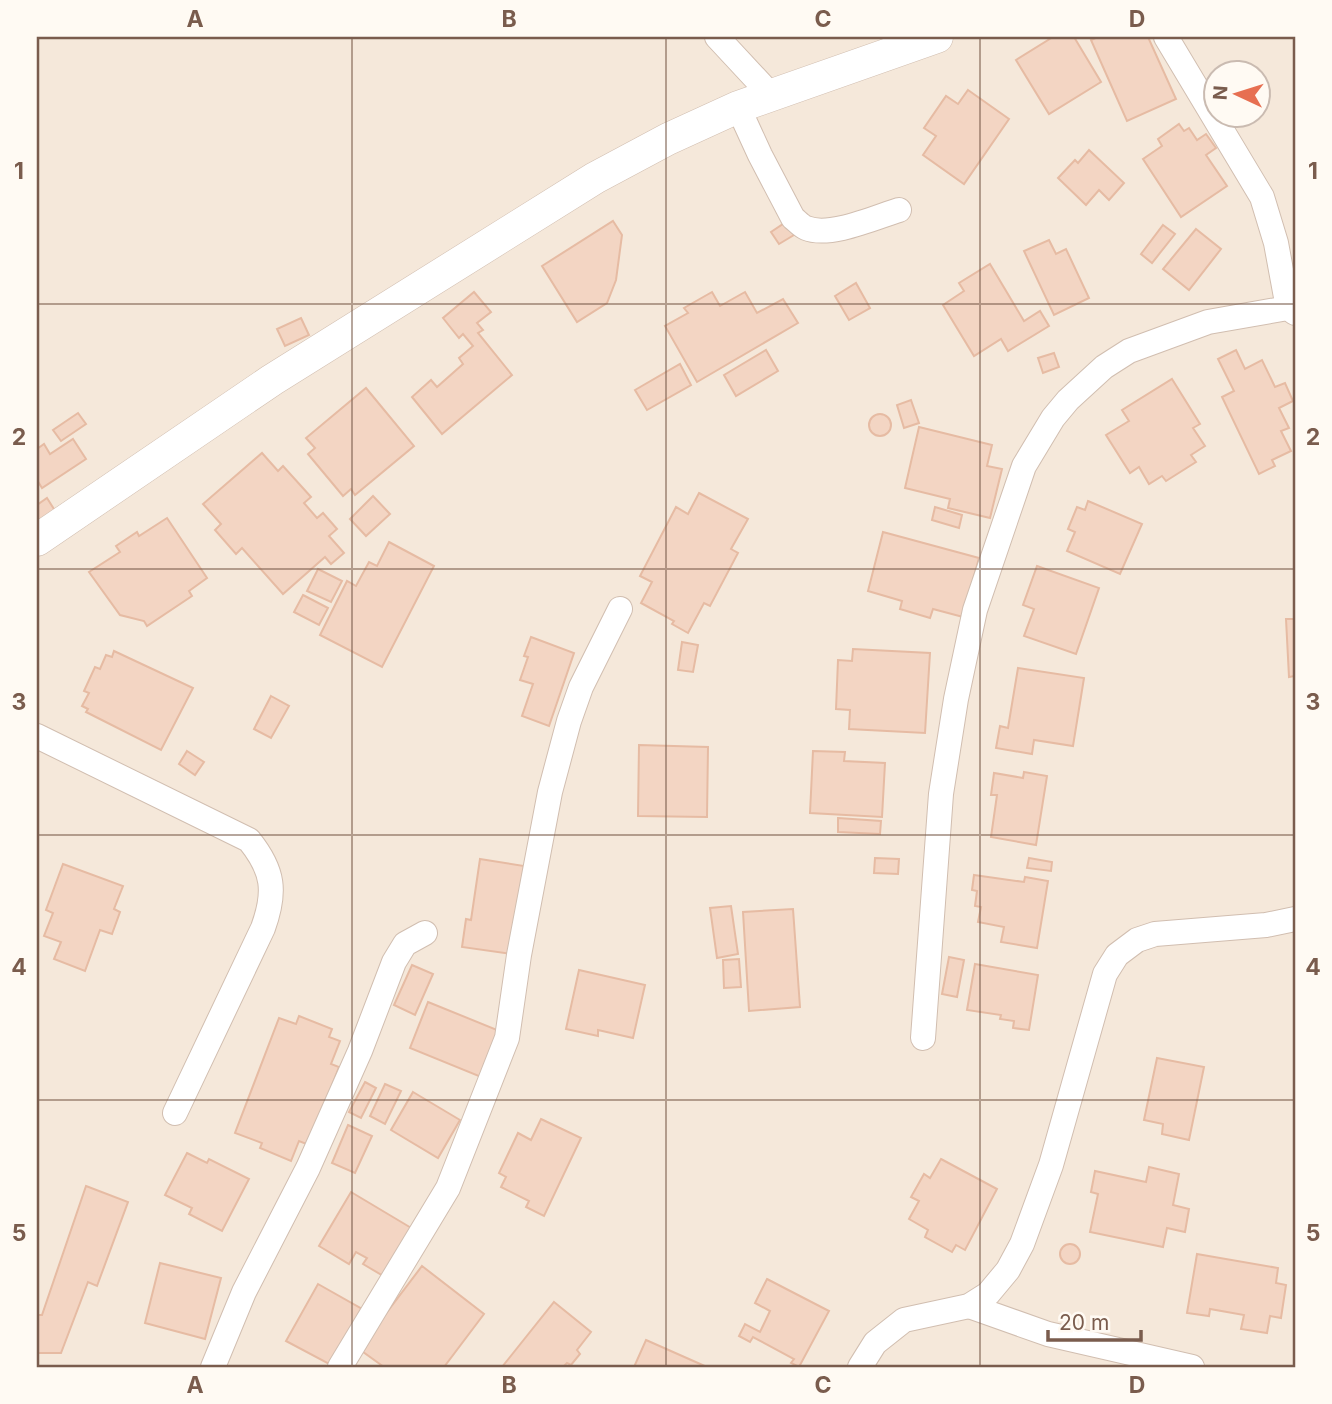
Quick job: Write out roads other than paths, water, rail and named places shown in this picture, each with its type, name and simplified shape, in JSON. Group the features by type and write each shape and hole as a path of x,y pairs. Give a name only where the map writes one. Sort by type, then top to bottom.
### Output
{"street":[{"path":"718,37 771,94"},
{"path":"37,540 272,380 595,178 668,139 738,107 937,37"},
{"path":"923,1038 941,794 956,699 975,610 1024,466 1053,418 1068,400 1104,367 1129,351 1208,322 1292,311 1262,197 1166,37"},
{"path":"738,107 793,218 802,225 820,231 841,228 899,210"},
{"path":"340,1367 448,1188 507,1038 519,955 550,792 577,698 620,609"},
{"path":"37,736 249,840 267,867 272,892 263,929 175,1113"},
{"path":"860,1367 875,1343 904,1320 969,1307 988,1294 1008,1270 1022,1244 1051,1165 1105,974 1117,955 1137,940 1155,934 1266,925 1295,919"},
{"path":"213,1367 244,1292 308,1168 360,1051 394,962 405,944 425,933"},
{"path":"969,1307 1048,1334 1192,1367"}]}
